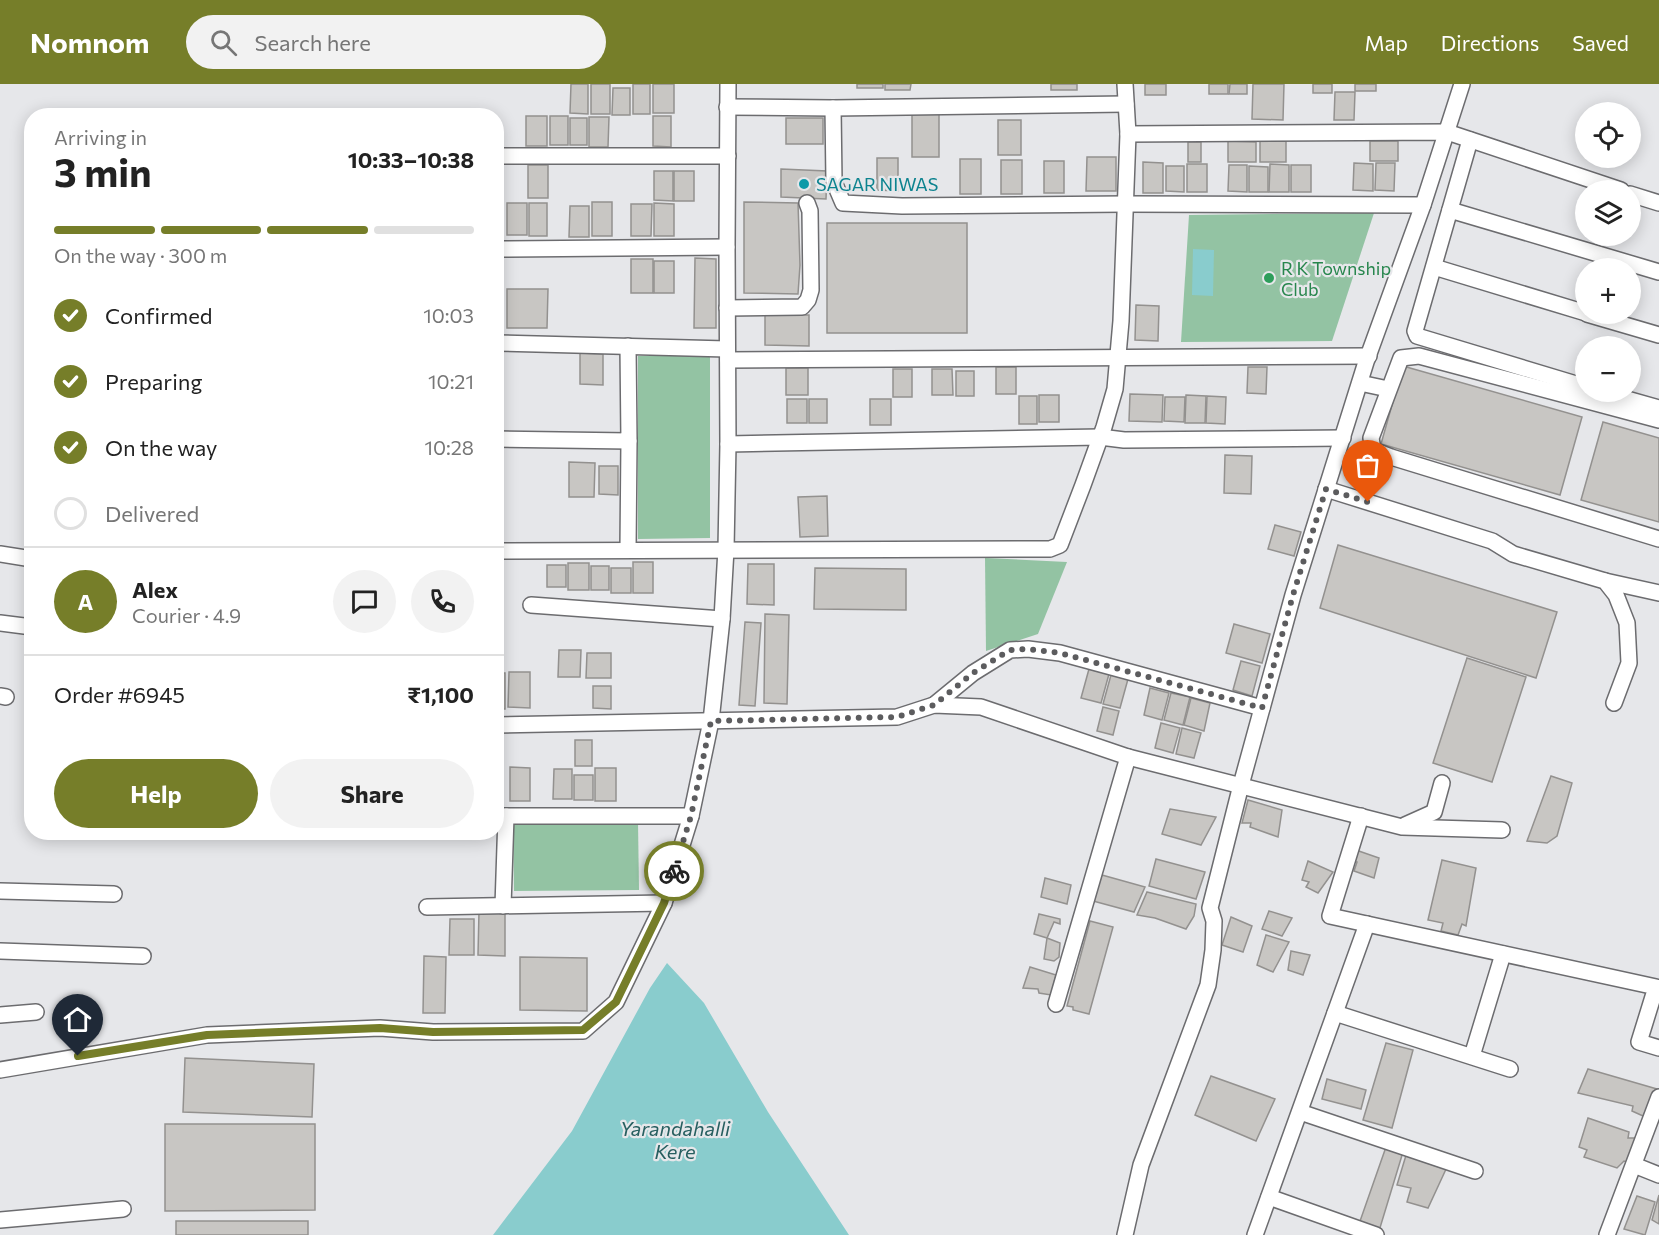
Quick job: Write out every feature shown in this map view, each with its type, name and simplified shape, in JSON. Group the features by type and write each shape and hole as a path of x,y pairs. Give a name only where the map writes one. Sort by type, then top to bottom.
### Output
{"street":[{"path":"0,1070 207,1035 380,1028 433,1032 583,1030 616,1002 664,903 691,816 711,721 722,619 726,549 728,84"},
{"path":"504,551 726,549 806,552 1050,549 1060,545 1100,437 1114,389 1120,321 1128,134 1125,84"},
{"path":"1125,1235 1141,1165 1208,985 1214,921 1210,908 1293,595 1360,383 1423,205 1462,84"},
{"path":"727,107 1126,104"},
{"path":"833,108 834,182 843,202 902,206 1423,205"},
{"path":"1128,134 1447,132 1591,180"},
{"path":"1470,140 1415,331 1417,336 1575,384"},
{"path":"504,156 728,156"},
{"path":"1641,197 1659,203"},
{"path":"727,308 802,307 808,300 811,290 810,211 807,203"},
{"path":"1450,210 1659,272"},
{"path":"504,249 727,247"},
{"path":"1434,267 1575,310"},
{"path":"1622,324 1659,335"},
{"path":"504,343 628,346 728,354 1369,356"},
{"path":"628,346 628,550"},
{"path":"1659,420 1419,356 1401,358 1371,438 1373,450 1659,538"},
{"path":"1360,383 1389,389"},
{"path":"1638,402 1659,408"},
{"path":"1350,415 1377,421"},
{"path":"728,444 1100,437 1124,440 1343,438"},
{"path":"504,439 629,441"},
{"path":"1326,489 1492,541 1513,554 1605,581 1659,593"},
{"path":"0,554 24,558"},
{"path":"1605,581 1616,595 1627,622 1629,663 1614,703"},
{"path":"531,605 722,619"},
{"path":"0,623 24,626"},
{"path":"934,705 973,673 1010,650 1028,649 1060,653 1262,708"},
{"path":"504,725 897,717 934,705 981,706 1128,757 1402,826 1502,830"},
{"path":"1056,1004 1128,757"},
{"path":"1402,826 1434,812 1442,783"},
{"path":"504,816 691,816"},
{"path":"1360,816 1330,916 1656,987 1639,1042 1659,1048"},
{"path":"502,840 503,906"},
{"path":"0,891 114,894"},
{"path":"427,907 664,903"},
{"path":"1255,1235 1367,924"},
{"path":"0,951 143,956"},
{"path":"1472,1056 1503,954"},
{"path":"0,1015 36,1012"},
{"path":"1335,1013 1510,1069"},
{"path":"1607,1235 1659,1097"},
{"path":"1300,1112 1475,1171"},
{"path":"1634,1165 1659,1175"},
{"path":"1269,1197 1376,1235"},
{"path":"0,1220 123,1209"}],"green space":[{"name":"R K Township Club","path":"1374,213 1332,341 1181,342 1189,215"},
{"path":"638,356 710,356 710,538 638,539"},
{"path":"985,558 1067,562 1038,634 986,651"},
{"path":"638,822 639,890 514,891 513,823"}],"water":[{"path":"1193,249 1214,250 1213,296 1192,295"},
{"name":"Yarandahalli Kere","path":"667,963 704,1003 768,1112 849,1235 493,1235 572,1131 650,988"}],"building":[{"path":"571,84 588,84 588,114 570,113"},
{"path":"591,84 610,84 610,114 591,114"},
{"path":"633,84 650,84 650,114 633,114"},
{"path":"653,84 674,84 674,113 653,113"},
{"path":"857,84 883,84 883,88 857,88"},
{"path":"885,84 911,84 910,90 885,90"},
{"path":"1051,84 1077,84 1077,90 1051,90"},
{"path":"1145,84 1166,84 1166,95 1145,95"},
{"path":"1209,84 1228,84 1228,94 1209,94"},
{"path":"1230,84 1247,84 1247,94 1229,94"},
{"path":"1253,84 1284,84 1283,120 1252,119"},
{"path":"1313,84 1332,84 1332,93 1313,93"},
{"path":"1355,84 1376,84 1376,91 1355,91"},
{"path":"613,88 630,88 630,115 612,115"},
{"path":"1335,92 1355,92 1354,120 1334,120"},
{"path":"912,113 939,113 939,157 912,157"},
{"path":"526,116 547,116 547,146 526,146"},
{"path":"550,116 568,116 568,145 550,145"},
{"path":"653,116 671,116 671,147 653,146"},
{"path":"589,117 609,117 608,147 589,147"},
{"path":"570,118 587,118 587,145 570,145"},
{"path":"786,118 823,118 823,144 786,144"},
{"path":"998,120 1021,120 1021,155 998,155"},
{"path":"1228,141 1256,142 1256,162 1228,162"},
{"path":"1260,141 1286,141 1286,162 1260,162"},
{"path":"1370,141 1398,141 1398,161 1370,161"},
{"path":"1188,142 1201,142 1201,162 1188,162"},
{"path":"1087,157 1116,157 1116,191 1086,191"},
{"path":"877,158 898,158 898,191 877,190"},
{"path":"960,159 981,159 981,194 960,194"},
{"path":"1001,160 1022,160 1022,194 1001,194"},
{"path":"1044,161 1064,161 1064,193 1044,193"},
{"path":"1143,162 1163,163 1163,193 1143,193"},
{"path":"1354,163 1373,164 1373,191 1353,190"},
{"path":"1376,163 1395,163 1394,191 1375,190"},
{"path":"1187,164 1207,164 1207,192 1187,192"},
{"path":"1270,164 1289,165 1289,192 1269,192"},
{"path":"528,165 548,165 548,198 528,198"},
{"path":"1229,165 1247,165 1247,192 1228,191"},
{"path":"1291,165 1311,165 1311,192 1291,192"},
{"path":"1166,166 1184,166 1184,192 1166,191"},
{"path":"1249,166 1268,167 1268,192 1249,192"},
{"name":"SAGAR NIWAS","path":"781,169 827,171 826,199 781,197"},
{"path":"654,171 673,171 673,201 654,200"},
{"path":"674,171 694,171 694,201 674,201"},
{"path":"592,202 612,202 612,236 592,236"},
{"path":"744,202 798,203 800,265 798,294 744,293"},
{"path":"507,203 527,203 527,235 507,235"},
{"path":"529,203 547,203 547,236 529,236"},
{"path":"654,203 674,204 674,236 654,236"},
{"path":"631,204 652,204 651,236 631,236"},
{"path":"570,206 589,206 589,237 569,237"},
{"path":"827,223 967,223 967,333 827,333"},
{"path":"695,258 716,259 716,328 694,328"},
{"path":"631,259 653,259 653,293 631,293"},
{"path":"654,261 674,261 674,293 654,293"},
{"path":"507,289 548,289 547,328 507,328"},
{"path":"1136,305 1159,306 1158,341 1135,340"},
{"path":"765,315 809,315 809,346 765,345"},
{"path":"580,353 603,354 603,385 580,384"},
{"path":"1403,366 1582,417 1560,495 1381,444"},
{"path":"996,367 1016,367 1016,394 996,394"},
{"path":"1248,367 1267,367 1266,394 1247,393"},
{"path":"786,368 808,368 808,395 786,395"},
{"path":"893,369 912,369 912,397 893,397"},
{"path":"932,369 952,369 953,395 932,395"},
{"path":"956,371 974,371 974,396 956,396"},
{"path":"1130,394 1163,395 1162,422 1129,421"},
{"path":"1039,395 1059,395 1059,422 1039,422"},
{"path":"1186,395 1206,396 1205,423 1185,423"},
{"path":"1019,396 1037,396 1037,424 1019,424"},
{"path":"1207,396 1226,397 1225,424 1206,423"},
{"path":"1165,397 1185,397 1184,422 1164,421"},
{"path":"787,399 807,399 807,423 787,423"},
{"path":"809,399 827,399 827,423 809,423"},
{"path":"870,399 891,399 891,425 870,425"},
{"path":"1603,422 1659,438 1659,522 1581,500"},
{"path":"1225,455 1252,456 1251,494 1224,493"},
{"path":"569,462 595,463 594,497 569,497"},
{"path":"599,466 618,466 618,495 599,494"},
{"path":"827,496 828,536 800,537 798,497"},
{"path":"1275,525 1301,532 1294,556 1268,549"},
{"path":"1338,545 1557,612 1536,678 1320,608"},
{"path":"633,562 653,562 653,593 633,593"},
{"path":"568,563 589,563 589,590 568,590"},
{"path":"748,564 774,564 774,605 747,604"},
{"path":"547,565 566,565 566,587 547,587"},
{"path":"591,566 609,566 609,590 591,590"},
{"path":"611,568 631,568 631,593 611,593"},
{"path":"815,568 906,569 906,610 814,609"},
{"path":"765,614 789,615 787,704 764,703"},
{"path":"745,622 761,623 755,706 739,705"},
{"path":"1234,624 1270,634 1262,663 1226,653"},
{"path":"559,650 581,650 580,677 558,677"},
{"path":"587,653 611,653 611,678 586,678"},
{"path":"1467,658 1526,677 1492,782 1433,763"},
{"path":"1241,661 1260,666 1252,696 1233,690"},
{"path":"1089,669 1109,674 1101,703 1081,698"},
{"path":"509,672 530,672 530,708 508,707"},
{"path":"504,673 505,673 504,709"},
{"path":"1111,675 1128,679 1120,708 1103,704"},
{"path":"593,686 611,686 611,709 593,708"},
{"path":"1150,688 1169,693 1162,720 1144,715"},
{"path":"1171,693 1190,697 1183,725 1164,720"},
{"path":"1191,698 1210,703 1204,731 1184,725"},
{"path":"1103,707 1119,711 1113,735 1097,731"},
{"path":"1161,723 1180,728 1173,753 1155,748"},
{"path":"1182,728 1201,733 1194,758 1176,754"},
{"path":"575,740 592,740 592,766 575,766"},
{"path":"510,767 530,768 530,801 510,801"},
{"path":"595,768 616,768 616,801 595,801"},
{"path":"554,769 572,769 572,799 553,799"},
{"path":"574,775 593,775 593,800 574,800"},
{"path":"1551,776 1572,783 1557,836 1547,843 1527,841"},
{"path":"1248,800 1282,810 1278,837 1250,827 1251,823 1242,823"},
{"path":"1170,809 1216,817 1201,845 1162,834"},
{"path":"1353,849 1379,858 1374,878 1354,871 1357,862 1351,861"},
{"path":"1156,859 1205,872 1196,899 1149,886"},
{"path":"1442,860 1476,868 1466,926 1462,924 1458,935 1441,931 1443,923 1428,920"},
{"path":"1308,861 1333,872 1318,893 1306,887 1309,882 1302,880"},
{"path":"1102,875 1145,887 1134,912 1093,901"},
{"path":"1045,878 1071,885 1067,904 1041,897"},
{"path":"1147,892 1196,904 1194,916 1186,929 1155,918 1137,915"},
{"path":"479,911 505,911 505,956 478,955"},
{"path":"1269,911 1292,918 1282,936 1262,929"},
{"path":"1039,914 1060,919 1060,924 1054,922 1047,938 1034,934"},
{"path":"1231,917 1252,926 1243,952 1222,945"},
{"path":"450,919 474,919 474,955 449,955"},
{"path":"1090,921 1113,927 1089,1014 1067,1006"},
{"path":"1266,935 1289,942 1273,972 1257,965"},
{"path":"1047,938 1060,943 1059,957 1054,961 1044,959"},
{"path":"1291,951 1310,955 1303,975 1288,970"},
{"path":"424,956 446,957 445,1013 423,1013"},
{"path":"520,957 587,958 587,1011 520,1010"},
{"path":"1030,967 1056,975 1051,995 1039,993 1038,989 1023,988"},
{"path":"1386,1043 1413,1050 1392,1128 1363,1120"},
{"path":"185,1058 314,1064 312,1117 183,1112"},
{"path":"1588,1069 1657,1089 1643,1116 1632,1111 1633,1106 1578,1093"},
{"path":"1211,1076 1275,1099 1256,1141 1195,1115"},
{"path":"1327,1079 1366,1090 1361,1109 1322,1099"},
{"path":"1588,1118 1629,1132 1628,1138 1637,1138 1630,1163 1624,1161 1617,1168 1584,1157 1587,1150 1579,1147"},
{"path":"165,1124 315,1124 315,1210 165,1211"},
{"path":"1386,1147 1403,1152 1379,1231 1359,1224"},
{"path":"1407,1152 1447,1167 1428,1208 1407,1202 1411,1188 1397,1185"},
{"path":"1659,1195 1659,1224 1652,1220"},
{"path":"1637,1196 1655,1202 1645,1235 1624,1229"},
{"path":"176,1221 308,1221 308,1235 176,1235"}],"way so far":[{"path":"674,871 691,816 711,721 897,717 934,705 973,673 1010,650 1028,649 1060,653 1262,708 1293,595 1326,489 1368,502"}],"place":[{"name":"SAGAR NIWAS","path":"804,184"},
{"name":"R K Township Club","path":"1269,278"}],"route":[{"path":"78,1056 207,1035 380,1028 433,1032 583,1030 616,1002 664,903 674,871"}]}
